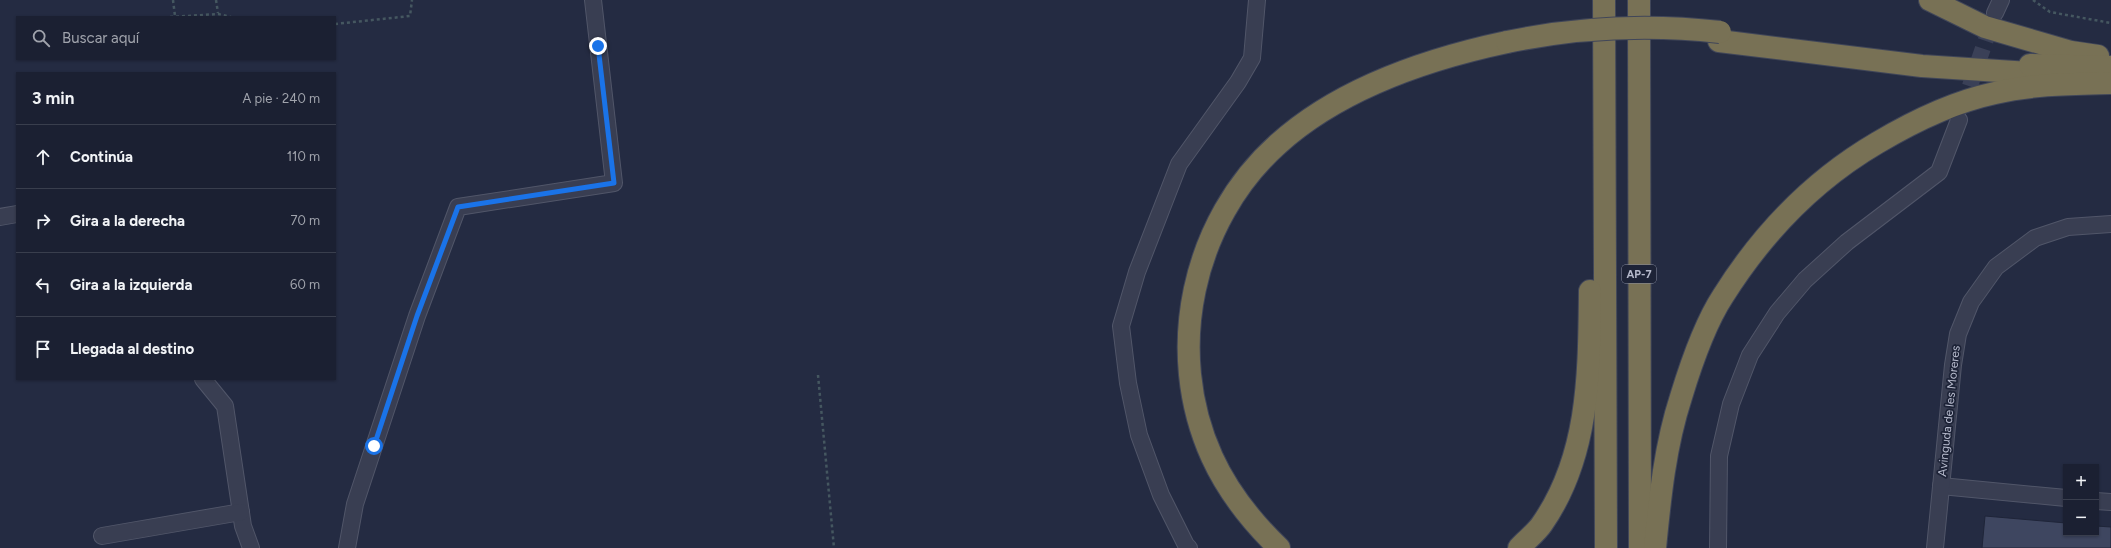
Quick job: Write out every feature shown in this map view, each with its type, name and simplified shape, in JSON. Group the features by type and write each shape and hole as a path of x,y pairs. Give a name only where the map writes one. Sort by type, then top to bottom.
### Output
{"highway":[{"name":"AP-7","path":"1604,0 1606,548"},
{"name":"AP-7","path":"1639,0 1640,548"},
{"path":"1930,0 1985,27 2071,52 2111,59"},
{"path":"1293,548 1256,511 1230,472 1213,435 1201,396 1197,349 1201,301 1210,265 1232,213 1256,180 1284,150 1318,125 1362,100 1418,76 1508,46 1578,29 1613,27 1684,28 1719,36 1922,66 2020,73 2111,74"},
{"path":"1719,36 1923,57 2020,65 2111,67"},
{"path":"1279,548 1249,516 1222,476 1204,438 1193,398 1188,349 1192,300 1201,262 1215,226 1224,208 1249,174 1279,143 1313,117 1359,92 1415,68 1460,53 1508,46"},
{"path":"1655,548 1660,496 1667,452 1680,398 1696,352 1722,297 1763,240 1809,192 1858,154 1907,126 1956,104 1994,93 2026,87 2111,83"},
{"name":"AP-7","path":"1519,548 1541,525 1561,494 1576,454 1585,415 1589,366 1590,258 1605,229"}],"street":[{"path":"347,548 358,496 417,316 458,207 614,183 593,0"},
{"path":"1189,548 1186,545 1161,495 1140,435 1128,383 1121,326 1142,257 1179,164 1238,82 1252,58 1257,0"},
{"path":"1718,548 1719,456 1731,404 1750,355 1777,313 1805,280 1847,242 1939,172 1959,120"},
{"path":"0,216 16,214"},
{"name":"Avinguda de les Moreres","path":"1935,548 1958,334 1971,302 1996,267 2035,238 2068,228 2111,224"},
{"path":"204,380 225,406 244,526 251,548"},
{"path":"1941,486 2063,498"},
{"path":"2099,501 2111,502"},
{"path":"102,536 242,512"}],"path":[{"path":"173,0 175,16 218,14 227,16"},
{"path":"216,0 218,14"},
{"path":"336,24 410,16 412,0"},
{"path":"2033,0 2050,12 2111,22"},
{"path":"818,375 834,548"}],"building":[{"path":"1985,516 2063,523 2063,536 2099,536 2099,526 2111,527 2111,548 1982,548"}],"tunnel":[{"path":"1962,109 1993,19"}],"route":[{"path":"374,446 417,316 458,207 614,183 598,46"}]}
